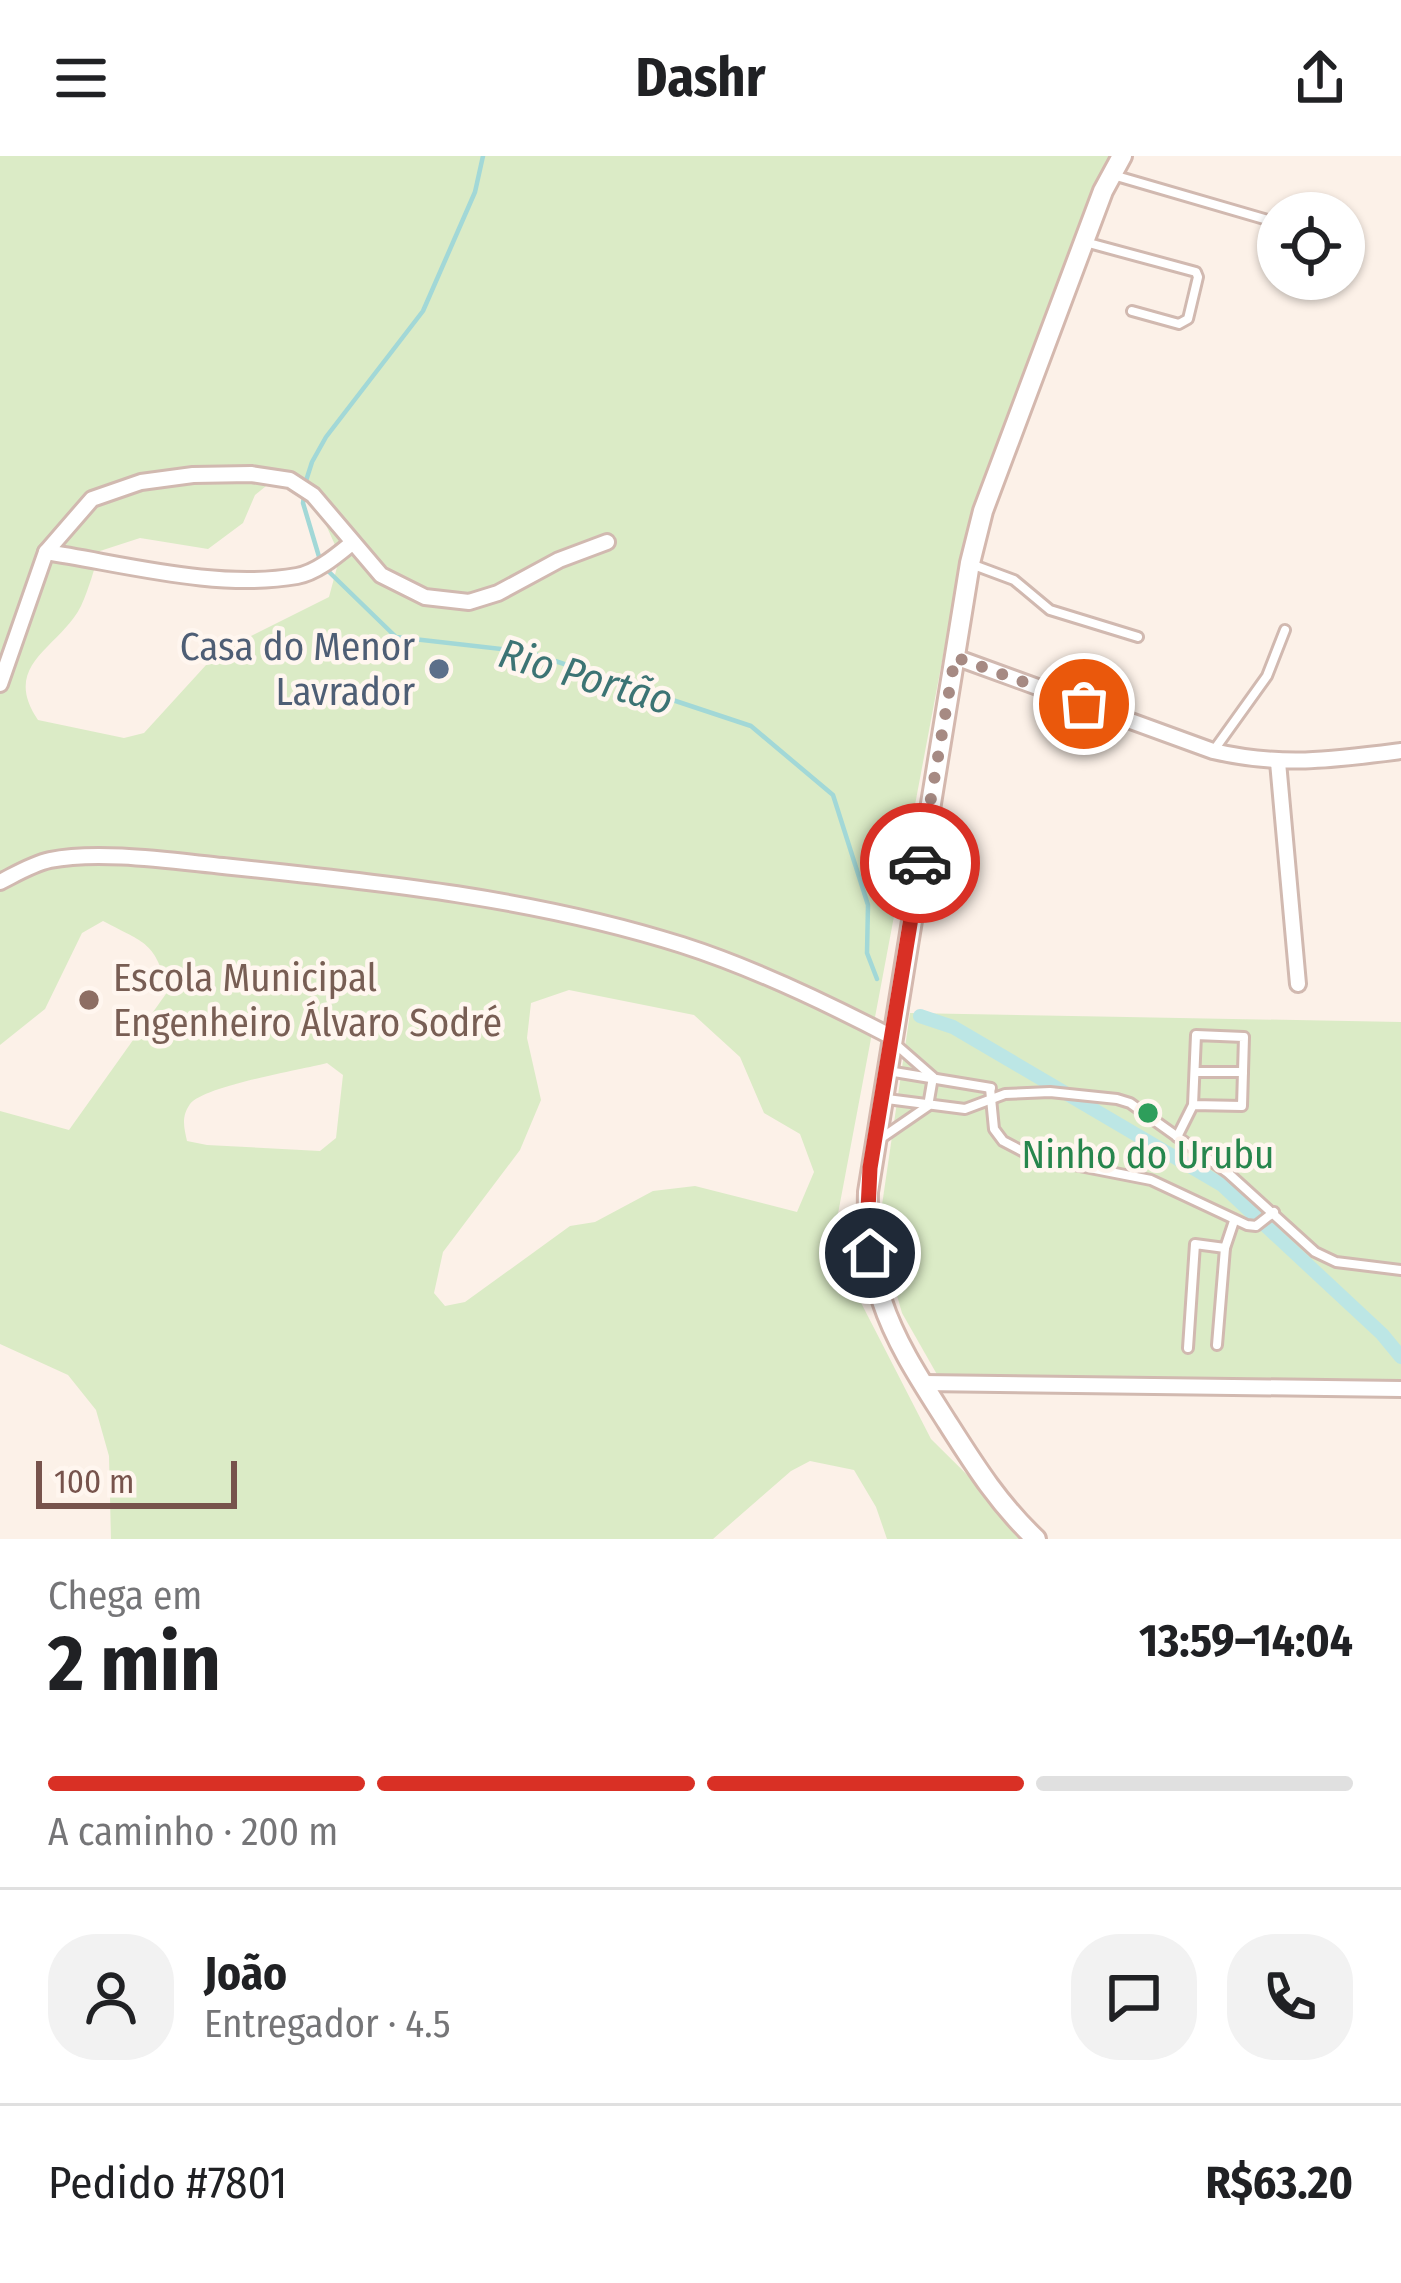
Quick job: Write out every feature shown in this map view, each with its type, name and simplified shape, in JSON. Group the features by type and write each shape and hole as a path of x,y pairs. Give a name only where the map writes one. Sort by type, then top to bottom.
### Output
{"main road":[{"path":"1036,1539 988,1488 923,1382 883,1305 870,1253 868,1192 982,511 1084,242 1122,156"}],"street":[{"path":"0,684 46,552 92,500 141,482 251,474 290,480 313,495 381,575 425,597 469,602 607,542"},
{"path":"46,552 223,579 301,576 352,543"},
{"path":"955,657 1213,751 1278,762 1401,751"},
{"path":"1278,762 1298,984"},
{"path":"0,882 54,860 134,858 374,881 524,907 682,945 764,976 892,1038"},
{"path":"923,1382 1401,1389"}],"lane":[{"path":"1112,175 1257,217"},
{"path":"1084,242 1196,272 1184,322 1132,311"},
{"path":"970,563 1014,580 1050,610 1138,637"},
{"path":"1213,751 1267,676 1285,630"},
{"path":"1177,1137 1193,1105 1196,1035 1244,1037 1242,1106 1193,1105"},
{"path":"892,1038 933,1078"},
{"path":"886,1071 1004,1094"},
{"path":"1196,1072 1243,1072"},
{"path":"874,1143 928,1106 933,1078"},
{"path":"990,1088 994,1129 1003,1141 1024,1152 1151,1180 1234,1221 1256,1226 1272,1214"},
{"path":"881,1098 965,1109 1004,1094 1049,1092 1130,1103 1228,1173 1315,1252 1336,1262 1401,1270"},
{"path":"1217,1346 1226,1248 1234,1221"},
{"path":"1188,1348 1195,1244 1226,1248"}],"green space":[{"path":"0,156 1115,156 984,490 950,619 837,1219 855,1291 931,1439 1032,1539 887,1539 876,1507 854,1470 810,1461 791,1471 713,1539 111,1539 109,1456 96,1410 68,1375 0,1344 0,1111 69,1130 168,991 153,953 103,921 82,933 45,1009 0,1045","holes":["271,482 292,484 321,514 340,556 329,597 217,653 144,733 124,738 38,720 28,701 29,670 81,606 100,551 140,538 208,549 243,523 255,495","569,990 694,1015 740,1057 764,1113 800,1134 814,1172 797,1212 695,1186 653,1191 595,1222 570,1226 465,1302 445,1306 434,1293 443,1252 520,1150 541,1100 527,1038 531,1003","327,1063 343,1075 336,1138 320,1151 187,1141 185,1113 190,1104 232,1085"]},
{"name":"Ninho do Urubu","path":"910,1013 1401,1022 1401,1382 943,1385 902,1313 884,1250 882,1205"}],"waterway":[{"name":"Rio Portão","path":"305,484 326,437 423,311 475,192 483,156"},
{"name":"Rio Portão","path":"304,496 320,560"},
{"name":"Rio Portão","path":"326,569 396,637 528,652 751,726 833,795 868,905 867,953 877,979"},
{"name":"Rio Portão","path":"920,1016 953,1027 1222,1185 1401,1357"}],"way so far":[{"path":"920,863 955,657 1084,704"}],"place":[{"name":"Casa do Menor Lavrador","path":"439,669"},
{"name":"Escola Municipal Engenheiro Álvaro Sodré","path":"89,1000"},
{"name":"Ninho do Urubu","path":"1148,1113"}],"route":[{"path":"870,1253 870,1168 920,863"}]}
